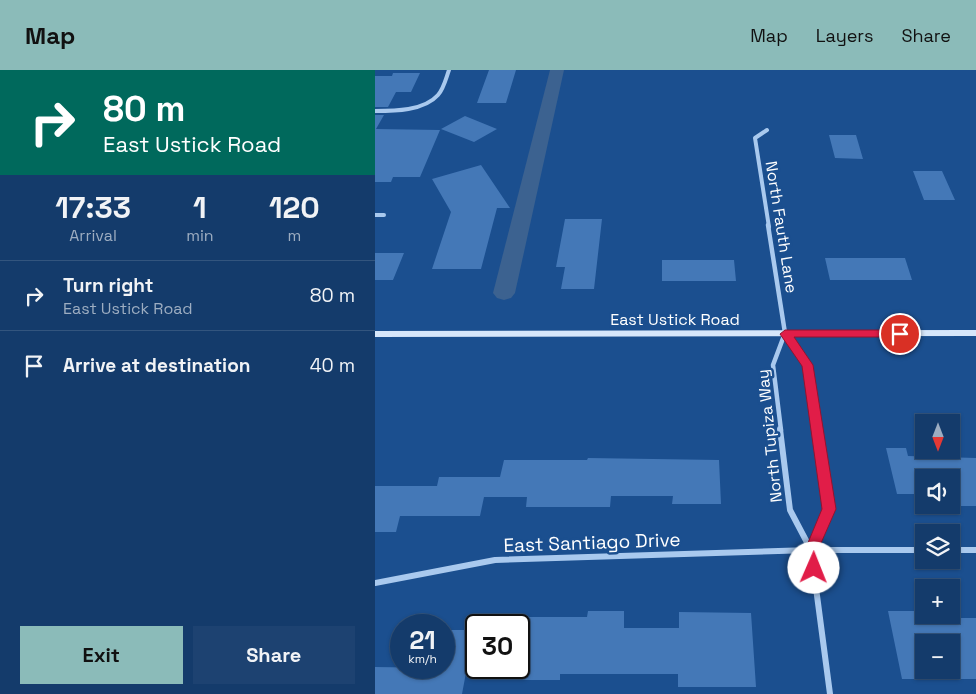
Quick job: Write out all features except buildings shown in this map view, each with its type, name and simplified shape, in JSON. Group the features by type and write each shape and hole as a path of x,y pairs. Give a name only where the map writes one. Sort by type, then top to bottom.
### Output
{"main road":[{"name":"East Ustick Road","path":"375,334 976,334"}],"street":[{"path":"375,110 407,109 437,96 449,70"},
{"name":"North Fauth Lane","path":"767,130 755,138 785,334"},
{"path":"375,215 384,215"},
{"path":"785,334 807,365 829,509 811,550"},
{"name":"North Tupiza Way","path":"785,334 773,365 790,510 811,550 830,694"},
{"name":"East Santiago Drive","path":"375,583 495,560 811,550 915,550"},
{"path":"960,550 976,550"}],"waterway":[{"path":"504,293 557,70"}],"route":[{"path":"814,568 811,550 829,509 807,365 785,334 900,334"}]}
